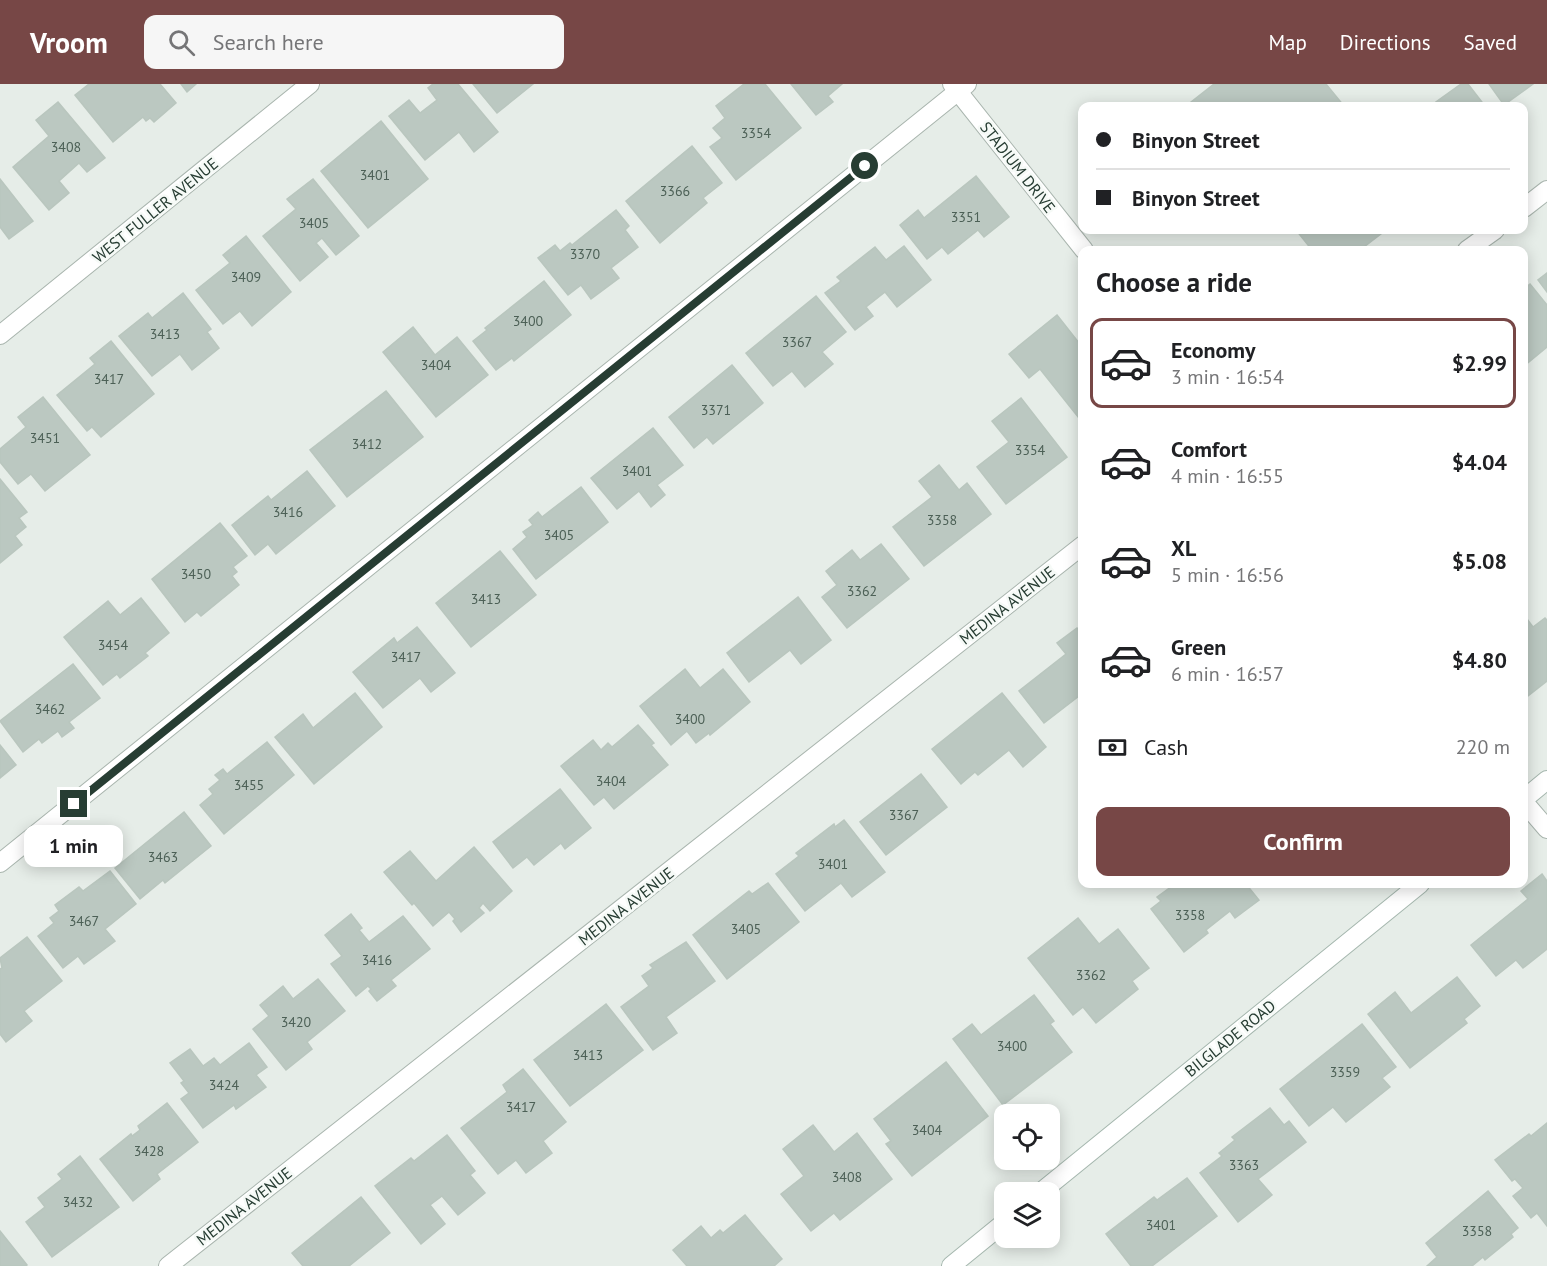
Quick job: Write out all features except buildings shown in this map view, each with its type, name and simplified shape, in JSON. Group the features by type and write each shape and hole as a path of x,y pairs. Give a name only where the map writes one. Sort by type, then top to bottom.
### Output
{"street":[{"name":"WEST FULLER AVENUE","path":"0,335 310,84"},
{"name":"STADIUM DRIVE","path":"959,86 1081,246"},
{"path":"0,863 959,86"},
{"path":"1528,205 1547,190"},
{"path":"1473,246 1489,234"},
{"name":"MEDINA AVENUE","path":"168,1266 1078,549"},
{"path":"1528,797 1547,780"},
{"path":"1528,805 1547,829"},
{"name":"BILGLADE ROAD","path":"1053,1182 1415,888"},
{"path":"951,1266 994,1231"}],"route":[{"path":"74,804 865,166"}]}
